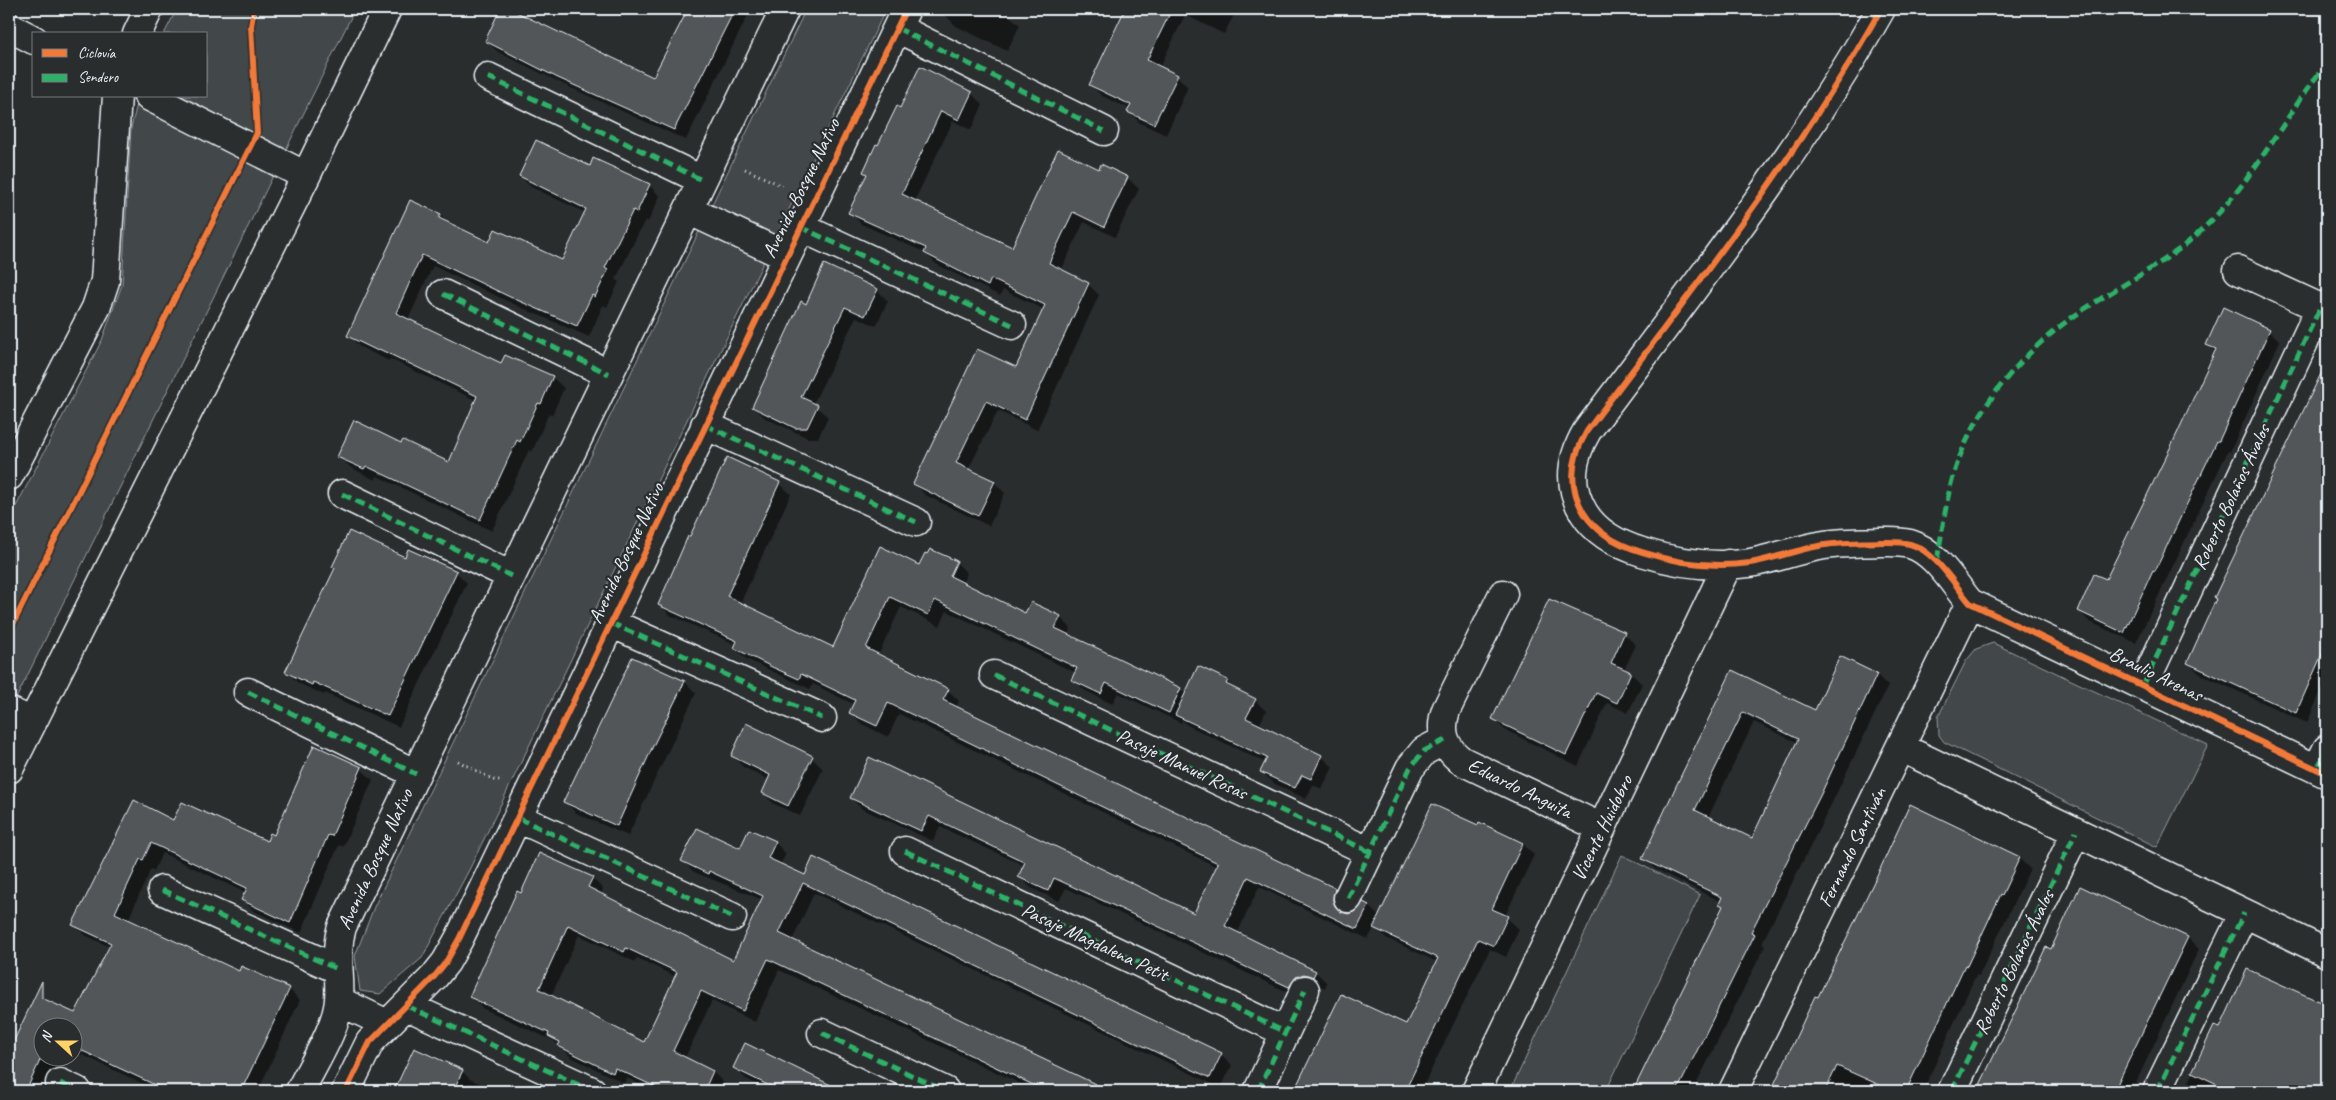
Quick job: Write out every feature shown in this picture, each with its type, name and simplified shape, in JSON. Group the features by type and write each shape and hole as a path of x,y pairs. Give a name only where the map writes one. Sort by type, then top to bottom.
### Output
{"street":[{"path":"138,32 149,9"},
{"path":"9,769 21,716 306,176 387,9"},
{"name":"Avenida Bosque Nativo","path":"300,1091 330,1030 339,1001 337,950 342,927 785,9"},
{"path":"1881,9 1857,50 1772,178 1586,431 1577,448 1573,467 1573,487 1579,504 1588,520 1601,532 1634,550 1660,558 1685,563 1748,563 1820,546 1855,542 1895,541 1925,550 1936,560 1970,604"},
{"path":"901,18 1104,131"},
{"name":"Avenida Bosque Nativo","path":"346,1091 370,1042 407,1006 446,962 537,780 901,18"},
{"path":"9,27 32,39"},
{"path":"488,77 702,180"},
{"path":"9,476 96,308 105,281 117,98"},
{"path":"152,98 306,176"},
{"name":"Avenida Bosque Nativo","path":"688,210 786,256"},
{"path":"800,227 1012,325"},
{"path":"2238,270 2324,310"},
{"path":"444,294 609,374"},
{"name":"Roberto Bolaños Ávalos","path":"2143,686 2324,310"},
{"path":"706,425 916,522"},
{"path":"342,494 511,576"},
{"name":"Vicente Huidobro","path":"1476,1091 1728,564"},
{"path":"1348,898 1410,768 1424,751 1445,740 1442,730 1446,710 1504,594"},
{"name":"Braulio Arenas","path":"1970,604 2143,686 2324,764"},
{"name":"Fernando Santiván","path":"1734,1091 1970,604"},
{"path":"612,623 822,718"},
{"name":"Pasaje Manuel Rosas","path":"994,675 1370,852"},
{"path":"248,692 416,774"},
{"name":"Eduardo Anguita","path":"1445,740 1455,756 1462,761 1602,828"},
{"path":"1900,747 2327,953"},
{"path":"518,818 732,917"},
{"name":"Roberto Bolaños Ávalos","path":"1952,1091 2076,832"},
{"name":"Pasaje Magdalena Petit","path":"905,851 1285,1032"},
{"path":"162,890 337,969"},
{"path":"2157,1091 2244,913"},
{"path":"1258,1091 1305,990"},
{"path":"339,1001 387,1024"},
{"path":"407,1006 592,1091"},
{"path":"822,1033 945,1091"}],"path":[{"path":"720,143 743,168 794,191 817,191"},
{"path":"436,731 453,759 494,780 537,780"}],"shaded area":[{"path":"177,9 355,9 9,713 9,520 102,340 122,285 131,128 138,98 208,98 208,32 165,32"},
{"path":"806,9 886,9 469,870 422,958 380,994 360,991 355,956 374,907"},
{"path":"1993,643 2208,745 2157,847 1944,742 1939,735 1938,717 1966,661 1976,649"},
{"path":"1622,855 1700,895 1606,1091 1510,1091"}],"building":[{"path":"500,9 510,9 653,77 688,9 735,9 674,130 558,78 485,41"},
{"path":"1125,9 1172,9 1147,60 1178,75 1154,124 1127,112 1131,105 1089,85"},
{"path":"920,66 972,92 959,120 941,111 902,194 1012,247 1058,149 1099,169 1101,164 1128,177 1104,227 1073,212 1049,263 1089,283 1025,420 986,401 956,463 995,481 978,516 913,484 977,349 1016,367 1045,305 991,279 988,286 924,253 926,248 848,213 867,174 863,172 876,144 878,145 897,106 900,108"},
{"path":"536,140 590,166 593,158 650,184 637,212 633,210 605,268 608,270 595,297 592,295 577,326 510,297 422,255 396,313 501,363 505,355 553,376 541,404 538,403 520,442 517,440 480,520 366,466 364,469 337,457 354,420 401,443 403,440 449,462 477,396 379,349 378,351 347,336 410,200 441,214 439,218 489,242 495,229 562,260 586,209 519,176"},
{"path":"824,264 878,289 865,316 845,307 801,397 818,405 807,428 795,428 752,407 801,301 806,304"},
{"path":"2223,307 2270,329 2219,441 2217,441 2155,571 2153,570 2124,633 2078,611 2094,574 2106,579 2174,440 2216,349 2206,345"},
{"path":"2327,361 2327,643 2296,713 2187,663 2216,599 2214,598"},
{"path":"727,457 780,482 727,596 833,647 880,546 919,565 925,553 927,554 930,549 957,561 950,576 1025,613 1031,602 1061,616 1055,628 1181,688 1169,713 1106,683 1101,694 1071,680 1077,668 935,600 928,615 890,597 866,648 949,689 943,700 1335,888 1333,900 1335,906 1341,912 1349,914 1356,911 1363,902 1369,905 1357,929 1248,877 1225,926 1316,971 1313,977 1304,974 1296,977 1289,987 1054,878 1048,891 1018,877 1025,862 929,816 921,831 850,798 869,757 1194,913 1218,863 888,703 877,726 849,713 855,700 801,674 799,679 772,667 734,648 737,641 658,605 688,536 690,536"},
{"path":"349,531 405,557 408,549 457,571 388,716 313,682 312,685 285,672 335,568 332,567"},
{"path":"1549,599 1625,632 1611,663 1631,672 1617,703 1596,693 1566,755 1492,719"},
{"path":"1840,656 1877,674 1821,794 1751,932 1755,934 1677,1091 1633,1091 1723,906 1719,904 1722,897 1642,859 1677,784 1732,670 1815,710","holes":["1743,712 1798,739 1752,838 1695,810"]},
{"path":"632,657 685,681 617,826 563,802"},
{"path":"1198,666 1228,680 1226,684 1256,699 1246,718 1322,755 1311,779 1302,775 1295,788 1260,772 1267,758 1175,715"},
{"path":"746,723 813,756 788,806 762,793 770,775 731,756"},
{"path":"314,745 362,767 332,836 328,835 290,923 241,900 247,888 151,843 143,860 140,859 115,913 239,971 241,966 290,988 241,1091 168,1091 82,1051 82,1018 32,1018 32,1068 37,1068 26,1091 9,1091 9,1051 42,981 42,998 75,1013 111,943 72,925 134,800 173,820 182,802 267,841 270,833 274,835"},
{"path":"1432,804 1478,825 1479,822 1523,843 1492,909 1508,916 1494,946 1478,939 1405,1091 1294,1091 1341,994 1406,1024 1422,992 1438,958 1373,928"},
{"path":"1910,804 2020,857 2002,895 1967,966 1965,965 1906,1091 1893,1091 1837,1066 1825,1091 1771,1091 1815,996 1818,997"},
{"path":"697,828 740,848 749,829 776,841 768,858 805,875 813,857 1222,1053 1210,1078 803,883 779,933 1110,1091 1046,1091 768,959 743,1011 701,991 673,1051 713,1071 704,1091 664,1091 615,1068 613,1073 558,1046 560,1042 548,1036 549,1033 469,997 517,891 521,893 539,853 593,877 588,887 733,960 763,896 709,871 708,874 681,861","holes":["568,925 624,952 626,948 677,972 644,1042 539,989"]},
{"path":"2080,886 2188,937 2114,1091 1977,1091 2046,947 2051,949"},
{"path":"2247,969 2327,1005 2327,1079 2321,1091 2232,1091 2192,1072 2214,1026 2220,1028"},
{"path":"745,1043 843,1091 780,1091 733,1068"},
{"path":"414,1048 463,1070 453,1091 394,1091"}],"marked path":[{"path":"897,28 1104,131"},
{"path":"1937,560 1947,500 1957,464 1980,416 1995,393 2030,353 2071,318 2168,257 2208,224 2241,187 2327,63"},
{"path":"488,77 702,180"},
{"path":"800,227 1012,325"},
{"path":"443,294 609,374"},
{"path":"2143,686 2320,308"},
{"path":"705,425 916,522"},
{"path":"342,494 511,576"},
{"path":"611,623 822,718"},
{"path":"994,675 1370,852"},
{"path":"248,692 416,774"},
{"path":"1348,898 1410,768 1424,751 1445,740"},
{"path":"2317,769 2327,749"},
{"path":"518,818 732,917"},
{"path":"1952,1091 2076,832"},
{"path":"905,851 1285,1032"},
{"path":"162,890 337,969"},
{"path":"2157,1091 2244,913"},
{"path":"1258,1091 1305,990"},
{"path":"407,1006 592,1091"},
{"path":"822,1033 945,1091"},
{"path":"60,1083 77,1091"}],"cycle path":[{"path":"9,632 257,133 251,26 254,9"},
{"path":"346,1091 370,1042 434,977 446,962 459,939 906,9"},
{"path":"1881,9 1814,119 1778,172 1703,277 1587,431 1577,451 1573,472 1575,492 1584,513 1602,533 1625,546 1655,556 1695,564 1750,563 1834,544 1891,542 1910,544 1928,553 1970,603 2327,774"}]}
